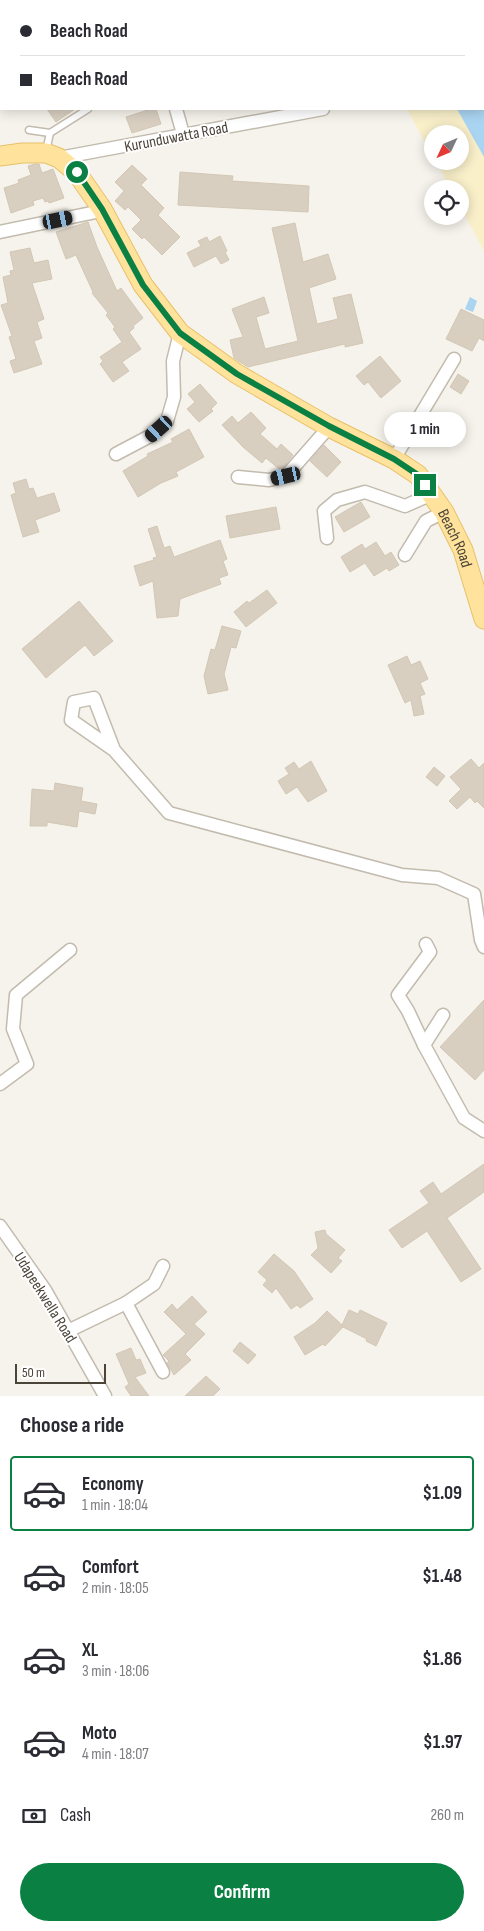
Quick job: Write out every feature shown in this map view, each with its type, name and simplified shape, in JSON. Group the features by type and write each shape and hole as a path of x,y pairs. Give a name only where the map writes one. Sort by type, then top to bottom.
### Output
{"main road":[{"path":"0,156 22,153 52,155"},
{"name":"Beach Road","path":"52,155 77,172 102,209 143,285 180,333 237,374 329,426 394,459 418,475 444,512 462,550 484,619"}],"street":[{"path":"176,110 183,134"},
{"name":"Kurunduwatta Road","path":"52,155 317,110"},
{"path":"0,232 96,212 102,209"},
{"path":"116,454 150,436 167,421 174,397 173,361 180,333"},
{"path":"394,459 454,359"},
{"path":"238,477 269,480 286,476 329,426"},
{"path":"327,538 324,511 337,500 365,492 405,506 432,494"},
{"path":"406,555 426,521 444,512"},
{"path":"114,750 169,813 402,875 438,878 474,894 481,940 484,947"},
{"path":"426,944 430,952 398,995 464,1118 484,1131"},
{"path":"0,1084 27,1064 13,1028 16,995 70,950"},
{"path":"424,1045 443,1015"},
{"name":"Udapeekwella Road","path":"0,1226 45,1290 105,1396"},
{"path":"68,1331 126,1304 154,1284 163,1266"},
{"path":"126,1304 163,1372"}],"lane":[{"path":"30,130 50,134 86,110"},
{"path":"50,134 52,155"}],"sand":[{"path":"408,110 458,110 466,125 424,125 424,140"},
{"path":"469,130 484,157 484,251 469,223 469,180 446,180 441,170 469,170"}],"water":[{"path":"458,110 484,110 484,157 469,130 469,125 466,125"},
{"path":"470,297 477,301 473,312 465,309"}],"building":[{"path":"48,110 74,110 56,122"},
{"path":"148,110 156,110 161,124 132,133 126,117"},
{"path":"39,164 42,173 53,169 64,198 49,203 48,201 45,202 43,198 33,201 34,205 11,213 4,188 19,183 18,180 31,175 28,166"},
{"path":"132,165 147,179 141,185 164,208 158,215 180,237 162,255 144,237 142,239 132,229 141,220 128,207 125,210 115,201 124,191 115,182"},
{"path":"180,172 233,176 232,181 309,186 308,212 178,205"},
{"path":"88,222 117,291 121,288 143,318 129,332 141,349 122,362 129,371 113,382 100,364 103,361 100,357 122,342 113,329 115,327 106,315 108,313 92,293 76,255 66,259 56,232"},
{"path":"295,223 303,262 328,254 336,279 309,288 317,324 338,319 333,298 351,294 363,343 345,347 345,344 248,367 234,358 230,340 243,337 232,309 264,297 269,313 256,317 265,349 298,341 272,228"},
{"path":"220,236 229,260 221,264 216,256 194,267 187,253 201,246 198,241 207,237 209,242"},
{"path":"30,248 34,263 48,260 52,279 32,283 44,319 37,322 42,338 34,341 42,364 14,373 10,361 16,359 9,337 12,336 1,305 8,303 3,277 11,275 10,271 14,270 10,252"},
{"path":"461,309 484,320 484,341 479,338 472,351 446,339"},
{"path":"380,356 401,381 381,398 368,382 364,385 356,376"},
{"path":"458,374 469,381 461,394 450,387"},
{"path":"200,384 217,403 211,409 213,411 199,422 187,409 195,402 188,394"},
{"path":"251,412 266,428 260,434 277,449 281,444 293,455 282,469 279,469 266,458 262,463 222,425 232,416 238,423"},
{"path":"189,429 204,457 176,472 178,476 161,483 138,497 123,471 148,456 147,454 173,442 171,439"},
{"path":"324,445 341,462 327,477 310,461"},
{"path":"26,479 29,489 33,488 37,498 54,493 60,511 35,520 39,532 23,537 11,495 16,493 13,483"},
{"path":"361,502 370,517 344,532 335,517"},
{"path":"276,507 280,529 230,538 226,516"},
{"path":"157,526 164,548 170,546 174,557 220,540 227,559 223,561 228,575 219,578 221,584 180,599 178,616 157,618 153,581 140,586 134,566 154,560 153,558 157,557 148,529"},
{"path":"376,542 385,556 391,552 399,565 389,571 387,568 374,576 365,563 350,572 341,557 362,544 365,549"},
{"path":"267,590 277,603 246,627 234,612 247,601 249,603"},
{"path":"79,601 113,641 94,656 85,645 46,678 22,649"},
{"path":"222,626 241,631 236,648 231,647 224,674 228,690 208,694 204,676 211,649 215,650"},
{"path":"407,656 411,665 420,661 428,679 420,683 425,694 420,696 424,714 414,716 411,700 405,703 388,665"},
{"path":"471,759 479,768 484,763 484,808 477,801 475,803 470,797 457,809 449,801 461,789 450,777"},
{"path":"311,761 327,791 308,802 297,787 286,794 278,781 289,774 285,768 294,762 299,769"},
{"path":"434,767 445,776 437,786 426,777"},
{"path":"55,783 83,788 81,801 97,804 95,814 79,811 77,827 47,822 47,826 30,826 32,789 54,791"},
{"path":"484,1000 484,1070 475,1080 440,1047"},
{"path":"484,1164 484,1192 447,1218 481,1269 461,1282 427,1231 402,1248 389,1230 429,1203 420,1191 433,1182 441,1194"},
{"path":"325,1230 326,1234 345,1250 338,1258 342,1261 331,1273 311,1255 318,1248 315,1232"},
{"path":"274,1254 294,1271 313,1299 300,1308 297,1305 291,1309 276,1288 272,1293 263,1285 267,1280 258,1272"},
{"path":"192,1296 207,1312 194,1324 205,1334 185,1354 191,1360 174,1375 167,1363 169,1361 163,1355 186,1334 164,1312 172,1304 177,1310"},
{"path":"349,1310 358,1314 360,1310 387,1323 376,1346 366,1341 367,1339 343,1327 325,1346 323,1344 305,1355 294,1337 315,1323 327,1311 342,1325"},
{"path":"240,1342 256,1355 248,1364 233,1351"},
{"path":"131,1348 136,1360 140,1359 146,1373 135,1377 149,1396 131,1396 125,1387 129,1384 116,1354"},
{"path":"206,1376 220,1389 213,1396 185,1396"}],"route":[{"path":"77,172 102,209 143,285 180,333 237,374 329,426 394,459 418,475 425,485"}]}
